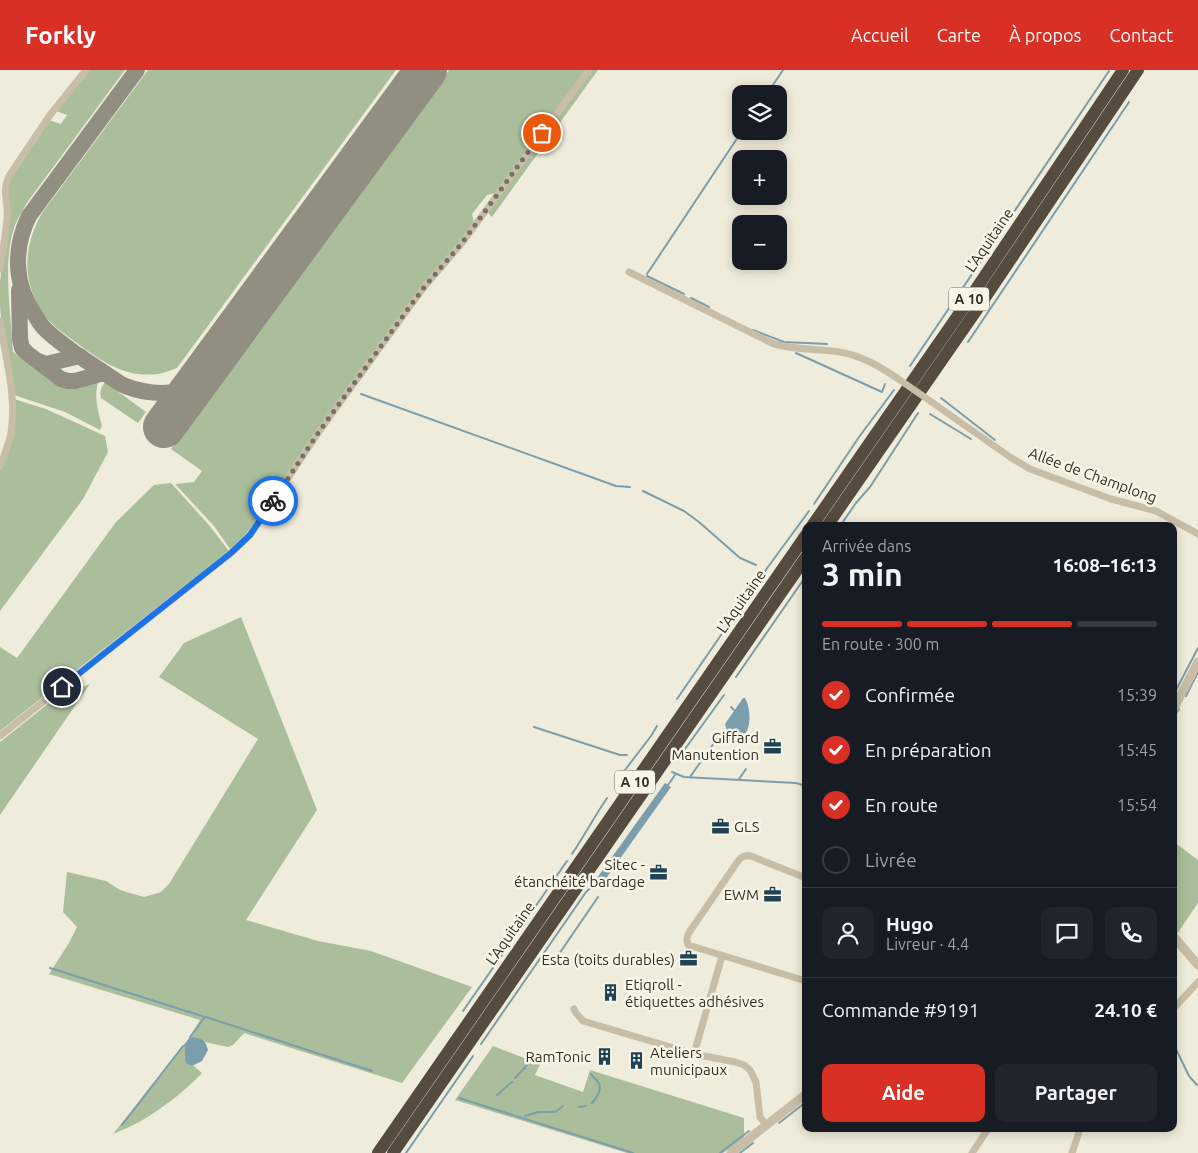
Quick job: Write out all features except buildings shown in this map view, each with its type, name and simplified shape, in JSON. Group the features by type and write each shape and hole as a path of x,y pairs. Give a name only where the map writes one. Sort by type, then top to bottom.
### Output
{"highway":[{"name":"L'Aquitaine","path":"815,522 973,293 1123,70"},
{"name":"L'Aquitaine","path":"831,522 1000,276 1138,70"},
{"name":"L'Aquitaine","path":"378,1153 802,541"},
{"name":"L'Aquitaine","path":"393,1153 802,563"}],"street":[{"path":"0,269 7,218 5,185 9,176 50,115 86,70"},
{"path":"0,736 231,553 250,535 318,433 392,330 425,286 462,243 589,70"},
{"name":"Allée de Champlong","path":"629,272 774,344 790,348 849,354 874,364 1030,469 1111,498 1156,511 1176,522"},
{"path":"0,321 12,397 11,431 0,466"},
{"name":"Allée de Champlong","path":"1177,522 1198,534"},
{"path":"1177,702 1198,662"},
{"path":"802,876 751,856 742,857 738,860 690,930 686,940 688,945 802,980"},
{"path":"1177,941 1198,966"},
{"path":"694,1054 722,956"},
{"path":"1177,1005 1198,982"},
{"path":"574,1009 583,1021 694,1054 741,1064 747,1068 756,1082 760,1117 766,1125"},
{"path":"731,1153 802,1097"},
{"path":"972,1153 986,1132"},
{"path":"1072,1153 1079,1132"}],"green space":[{"path":"86,70 125,70 26,204 15,225 11,239 8,287 13,352 59,385 95,379 98,382 96,399 102,426 100,430 65,412 14,395 0,307 6,193 17,163 49,120 61,124 67,115 56,111"},
{"path":"148,70 396,70 177,368 160,374 146,375 125,371 96,357 51,323 41,312 35,300 30,286 27,265 33,233 42,213"},
{"path":"449,70 587,70 496,193 487,195 472,214 474,223 427,280 308,442 253,525 240,541 230,549 214,526 175,484 194,482 202,471 171,449"},
{"path":"592,70 598,70 492,217 488,211"},
{"path":"105,382 146,412 138,423 101,398 101,390"},
{"path":"14,399 46,409 105,436 108,452 83,499 0,611 0,465 7,447"},
{"path":"171,483 209,525 229,551 0,731 0,647 17,658 116,522 154,485"},
{"path":"241,617 317,810 246,920 318,941 371,951 472,987 402,1083 244,1033 233,1045 228,1047 205,1042 190,1037 200,1020 49,974 77,927 63,912 67,872 106,881 120,890 144,897 161,892 169,884 258,739 159,677 184,643"},
{"path":"90,684 0,815 0,742 54,699"},
{"path":"1177,844 1198,860 1198,903 1177,934"},
{"path":"183,1046 185,1047 185,1060 202,1073 181,1093 157,1111 138,1123 113,1134"},
{"path":"493,1046 540,1064 535,1075 583,1092 590,1070 744,1118 744,1138 723,1153 627,1153 455,1100"}],"water":[{"path":"743,698 745,698 748,704 748,726 742,736 736,737 728,734 725,724"},
{"path":"665,783 671,787 607,877 598,881 597,878"},
{"path":"190,1037 204,1041 208,1050 202,1061 192,1066 187,1064 185,1060 185,1047 183,1046"}],"waterway":[{"path":"773,85 783,70"},
{"path":"910,366 1109,71"},
{"path":"968,342 1129,102"},
{"path":"647,274 736,140"},
{"path":"647,276 684,294"},
{"path":"691,298 709,307"},
{"path":"753,330 784,342 827,344"},
{"path":"796,353 882,392 885,384"},
{"path":"814,504 859,437 894,390"},
{"path":"361,394 616,486 630,487"},
{"path":"941,398 995,440"},
{"path":"843,522 870,487 918,413"},
{"path":"930,414 971,439"},
{"path":"643,491 684,511 740,558 756,565"},
{"path":"677,699 765,571 809,511"},
{"path":"736,677 802,582"},
{"path":"1177,688 1198,648"},
{"path":"1186,696 1198,672"},
{"path":"685,749 724,695"},
{"path":"731,707 734,710"},
{"path":"625,770 657,726"},
{"path":"534,727 620,755 627,755"},
{"path":"690,777 719,736 723,734"},
{"path":"739,779 746,769"},
{"path":"672,772 684,777 802,785"},
{"path":"668,785 675,775"},
{"path":"572,854 607,798"},
{"path":"463,1011 567,861"},
{"path":"481,1044 586,892 598,881"},
{"path":"557,957 598,897"},
{"path":"50,968 205,1017 190,1037"},
{"path":"206,1017 372,1071"},
{"path":"122,1125 183,1046"},
{"path":"1177,1051 1189,1076 1197,1085"},
{"path":"406,1153 473,1056"},
{"path":"515,1078 530,1062"},
{"path":"591,1074 600,1086 598,1094 592,1103"},
{"path":"497,1095 512,1082"},
{"path":"459,1098 633,1153"},
{"path":"779,1123 802,1105"},
{"path":"525,1116 538,1112 555,1112 563,1106"},
{"path":"579,1107 586,1106"},
{"path":"720,1153 749,1131"},
{"path":"740,1153 753,1143"}],"taxiway":[{"path":"137,70 29,216 20,241 18,254 20,279 28,303 44,328 76,354 121,384 143,391 167,393 181,390 199,379"},
{"path":"19,290 20,339 22,348 27,353 61,379 68,381 75,381 104,373"},
{"path":"38,361 46,364 80,356"}],"runway":[{"path":"164,427 426,70"}],"way so far":[{"path":"273,501 318,433 408,309 462,243 542,133"}],"place":[{"name":"Giffard Manutention","path":"773,746"},
{"name":"GLS","path":"720,826"},
{"name":"Sitec - étanchéité bardage","path":"659,873"},
{"name":"EWM","path":"773,894"},
{"name":"Esta (toits durables)","path":"689,959"},
{"name":"Etiqroll - étiquettes adhésives","path":"611,993"},
{"name":"RamTonic","path":"605,1056"},
{"name":"Ateliers municipaux","path":"636,1061"}],"route":[{"path":"62,687 231,553 250,535 273,501"}]}
